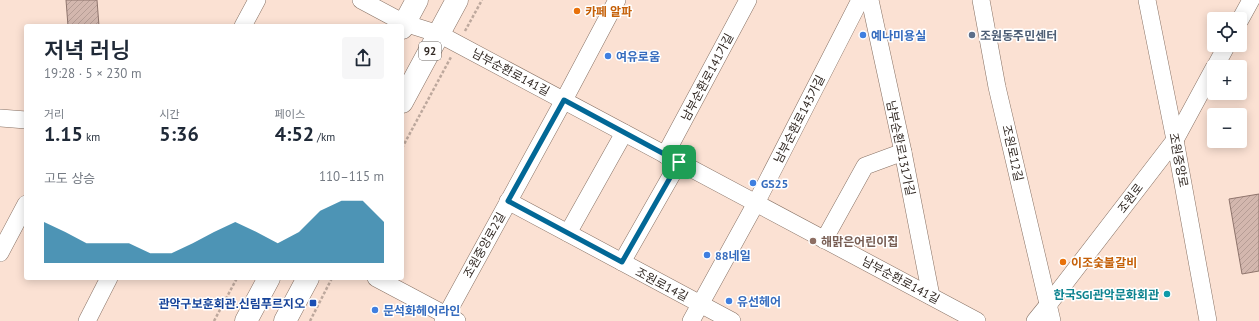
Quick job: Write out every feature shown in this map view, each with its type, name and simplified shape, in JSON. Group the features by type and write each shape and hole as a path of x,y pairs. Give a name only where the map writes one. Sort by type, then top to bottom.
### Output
{"main road":[{"path":"404,24 417,0"},
{"name":"92","path":"404,98 457,0"},
{"path":"246,321 268,280"},
{"path":"285,321 307,280"}],"street":[{"path":"244,24 257,0"},
{"name":"남부순환로141길","path":"361,0 401,24"},
{"name":"조원중앙로2길","path":"449,319 508,201 617,0"},
{"name":"남부순환로141가길","path":"672,158 748,0"},
{"name":"남부순환로143가길","path":"691,321 756,203 860,0"},
{"name":"남부순환로131가길","path":"870,0 903,152 931,296"},
{"name":"조원로12길","path":"982,0 997,87 1050,313"},
{"name":"조원중앙로","path":"1147,0 1175,140 1208,321"},
{"path":"1244,12 1251,0"},
{"name":"남부순환로141길","path":"404,25 439,34 977,321"},
{"name":"조원로","path":"1035,321 1050,313 1175,140 1207,81"},
{"path":"0,118 24,120"},
{"path":"568,233 624,133"},
{"path":"824,240 865,166 903,152"},
{"path":"622,262 672,158"},
{"name":"조원로14길","path":"508,201 732,321"},
{"path":"0,253 24,208"},
{"path":"86,321 108,280"},
{"path":"380,280 449,319"}],"path":[{"path":"404,144 482,0"},
{"path":"214,321 236,280"},
{"path":"310,321 331,280"}],"building":[{"path":"66,0 97,0 99,24 68,24"},
{"path":"1259,194 1259,271 1242,274 1229,199"}],"place":[{"name":"카페 알파","path":"577,11"},
{"name":"예나미용실","path":"863,35"},
{"name":"조원동주민센터","path":"972,35"},
{"name":"여유로움","path":"608,56"},
{"name":"GS25","path":"753,183"},
{"name":"해맑은어린이집","path":"813,241"},
{"name":"88네일","path":"707,255"},
{"name":"이조숯불갈비","path":"1063,262"},
{"name":"한국SGI관악문화회관","path":"1167,294"},
{"name":"유선헤어","path":"729,301"},
{"name":"관악구보훈회관.신림푸르지오","path":"313,303"},
{"name":"문석화헤어라인","path":"375,310"}],"route":[{"path":"564,100 679,162 622,262 508,201 564,100"}]}
